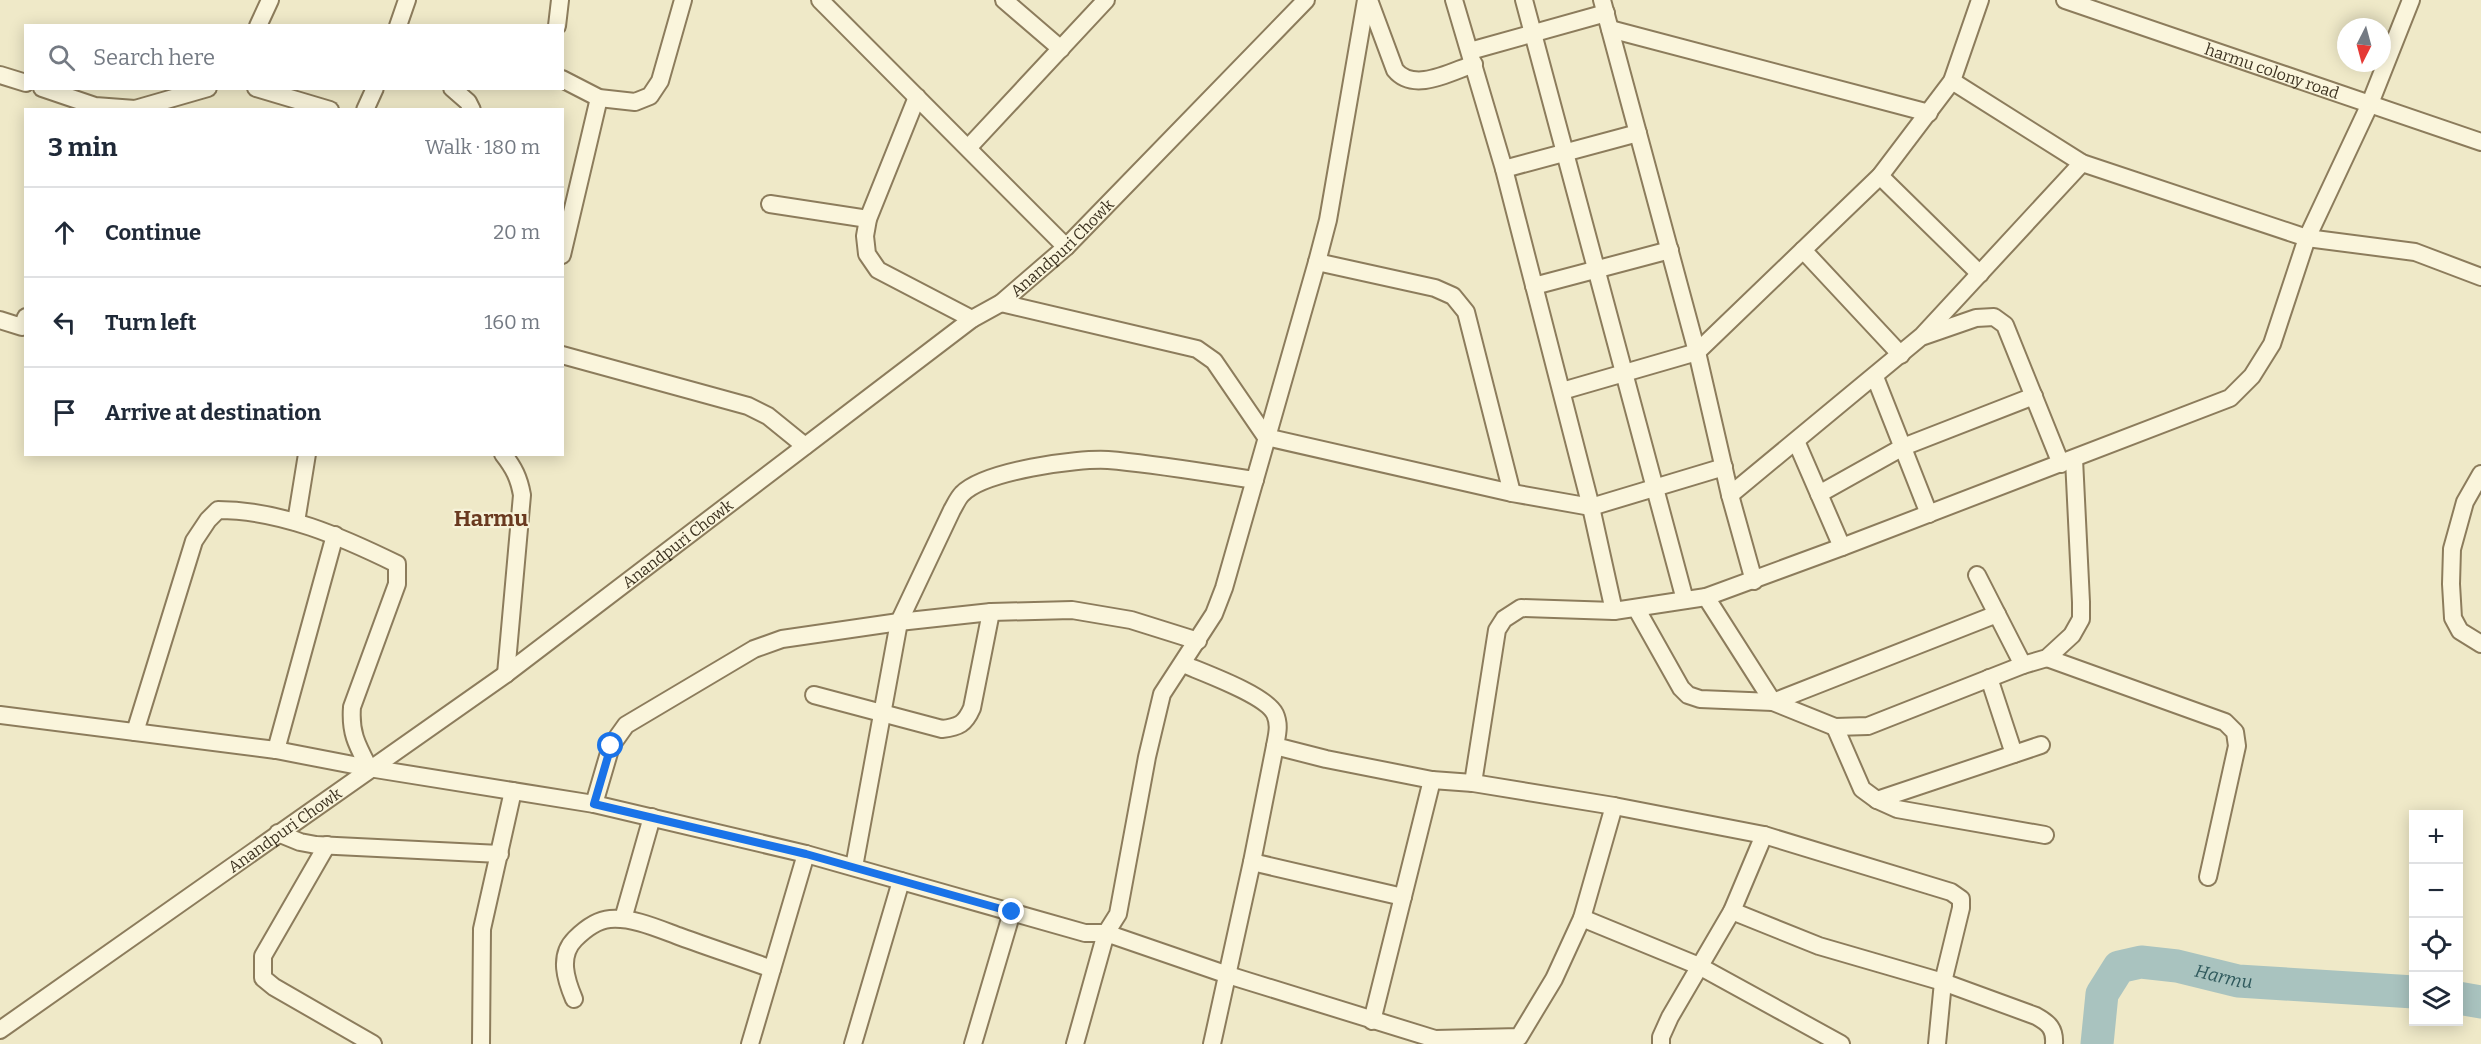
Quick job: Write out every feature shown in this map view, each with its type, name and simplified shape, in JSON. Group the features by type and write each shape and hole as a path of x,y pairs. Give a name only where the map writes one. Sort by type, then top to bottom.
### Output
{"street":[{"path":"259,24 270,0"},
{"path":"399,24 407,0"},
{"path":"556,24 560,0"},
{"path":"564,80 599,98 635,102 650,96 660,81 682,0"},
{"path":"820,0 1066,247"},
{"path":"1004,0 1061,50"},
{"path":"968,148 1106,0"},
{"name":"Anandpuri Chowk","path":"0,1030 369,768 506,674 972,319 1001,303 1066,247 1306,0"},
{"path":"1368,0 1395,70 1402,79 1417,82 1533,33 1606,14 1929,113"},
{"path":"1074,1044 1106,933 1118,914 1162,694 1214,614 1224,588 1317,262 1328,220 1368,0"},
{"path":"1454,0 1504,169 1592,507 1614,611"},
{"path":"1524,0 1685,600"},
{"path":"1562,391 1697,351 1880,176 1952,81 1980,0"},
{"name":"harmu colony road","path":"2065,0 2369,106 2481,142"},
{"path":"1473,783 1497,630 1504,619 1521,608 1614,611 1706,597 1842,548 2230,398 2252,376 2272,344 2307,238 2369,106 2411,0"},
{"path":"1606,14 1697,351 1730,495 1754,581"},
{"path":"0,75 24,82"},
{"path":"1952,81 2082,164 2307,238 2415,252 2481,277"},
{"path":"47,90 95,108"},
{"path":"138,108 201,90"},
{"path":"263,90 323,108"},
{"path":"366,108 374,90"},
{"path":"454,90 468,102 471,108"},
{"path":"917,97 868,219 865,236 867,254 878,270 972,319"},
{"path":"564,247 599,98"},
{"path":"1504,169 1638,133"},
{"path":"1730,495 1923,336 2082,164"},
{"path":"1880,176 1980,274"},
{"path":"770,204 868,219"},
{"path":"1534,286 1670,250"},
{"path":"1803,250 1901,355"},
{"path":"1317,262 1435,288 1453,296 1460,304 1466,312 1512,493"},
{"path":"1001,303 1197,349 1214,361 1266,437 1512,493 1592,507 1724,467"},
{"path":"1636,608 1681,688 1688,695 1700,699 1773,702 1835,727 1868,726 2023,665 2048,658 2072,635 2081,619 2068,462 2034,396 2005,325 1994,317 1976,318 1923,336"},
{"path":"0,320 24,324"},
{"path":"564,356 748,406 768,416 805,446"},
{"path":"1875,377 1929,514"},
{"path":"1819,494 1903,447 2034,396"},
{"path":"1796,441 1842,548"},
{"path":"296,522 307,456"},
{"path":"505,456 520,481 522,495 506,674"},
{"path":"854,867 899,622 952,510 962,494 984,481 1055,464 1107,460 1255,480"},
{"path":"2481,474 2465,502 2452,549 2451,584 2453,618 2460,632 2481,644"},
{"path":"135,732 194,541 218,510 240,510 296,522 335,535 397,564 397,584 352,706 351,724 354,739 369,768"},
{"path":"276,750 335,535"},
{"path":"1977,576 2023,665"},
{"path":"1706,597 1773,702"},
{"path":"594,804 611,746 626,724 754,649 782,639 899,622 992,612 1072,610 1131,620 1198,641"},
{"path":"814,695 942,729 958,727 967,720 972,708 992,612"},
{"path":"1773,702 1997,614"},
{"path":"2048,658 2225,722 2235,732 2237,746 2208,877"},
{"path":"1183,664 1264,700 1275,713 1278,728 1252,862 1212,1044"},
{"path":"1989,678 2014,754"},
{"path":"0,715 276,750 369,768 594,804 652,817 806,854 1085,933 1106,933 1435,1042 1519,1037 1554,979 1582,918 1614,806"},
{"path":"1835,727 1862,789 1876,800 1897,809 2045,835"},
{"path":"1876,800 2041,745"},
{"path":"1275,746 1326,759 1432,780 1473,783 1614,806 1764,835 1951,892 1961,899 1962,908 1943,982 1937,1044"},
{"path":"1372,1021 1432,780"},
{"path":"481,1044 482,929 513,791"},
{"path":"623,919 652,817"},
{"path":"278,833 300,842 327,845 500,854"},
{"path":"1660,1044 1670,1017 1732,911 1764,835"},
{"path":"327,845 263,956 263,978 273,987 373,1044"},
{"path":"750,1044 806,854"},
{"path":"1252,862 1403,897"},
{"path":"853,1044 901,881"},
{"path":"1732,911 1819,946 1943,982 2036,1016 2049,1023 2055,1035 2054,1044"},
{"path":"972,1044 1012,912"},
{"path":"1582,918 1699,966 1841,1044"},
{"path":"574,999 566,981 564,961 571,943 586,928 608,919 623,919 656,928 772,969"}],"waterway":[{"name":"Harmu","path":"2097,1044 2102,994 2119,967 2141,962 2177,966 2238,981 2409,992"},
{"name":"Harmu","path":"2463,999 2481,1002"}],"district":[{"name":"Harmu","path":"491,518"}],"route":[{"path":"611,746 594,804 806,854 1012,912"}]}
